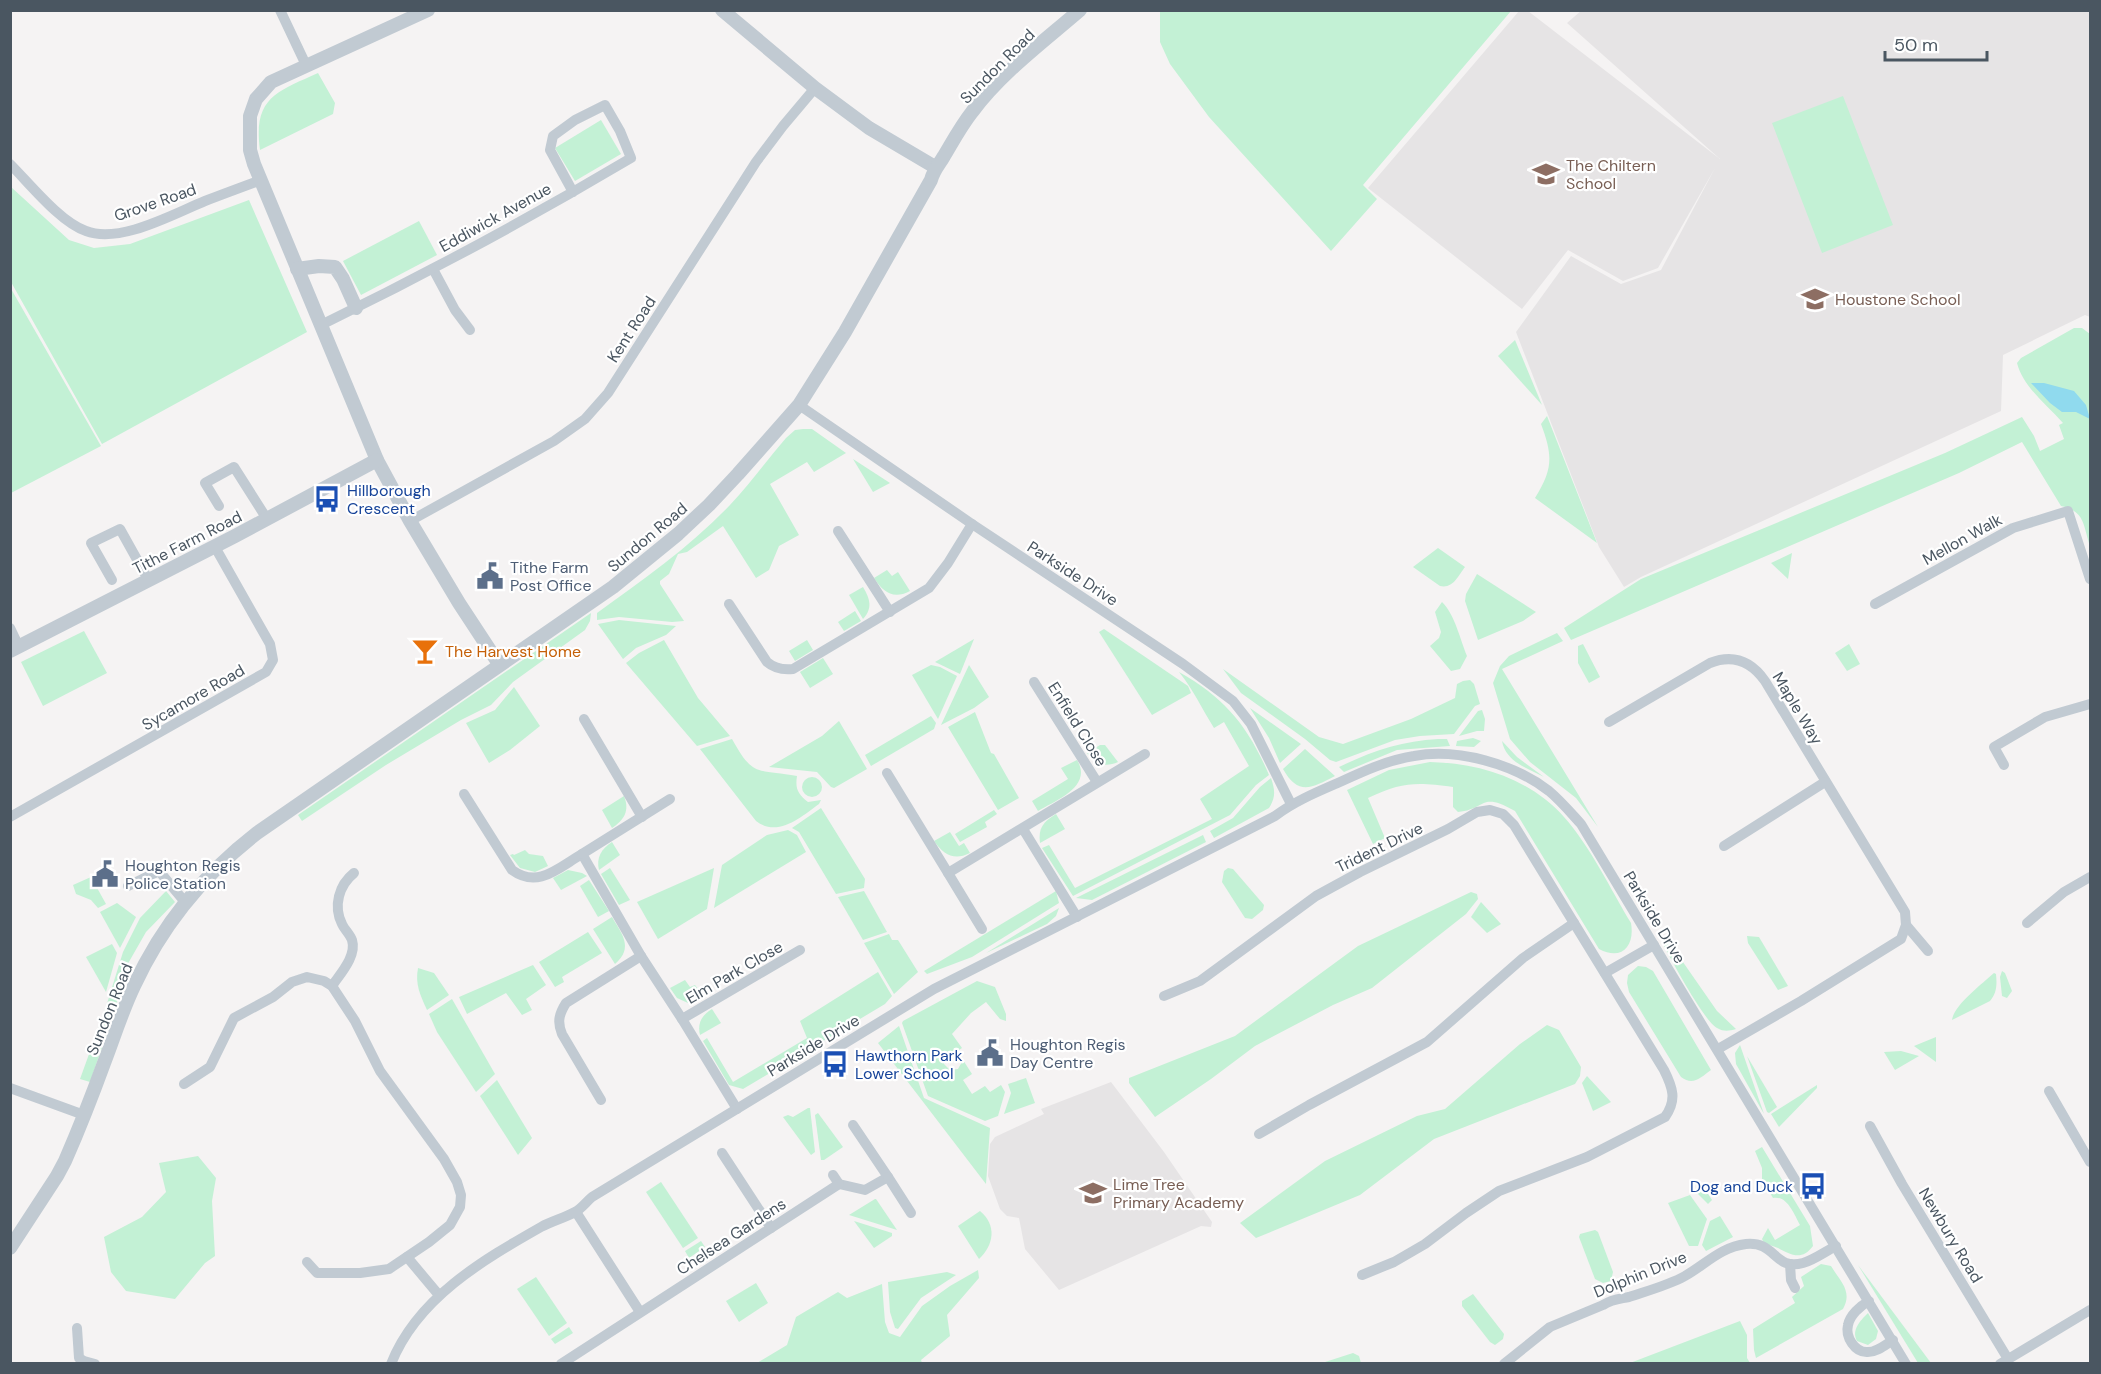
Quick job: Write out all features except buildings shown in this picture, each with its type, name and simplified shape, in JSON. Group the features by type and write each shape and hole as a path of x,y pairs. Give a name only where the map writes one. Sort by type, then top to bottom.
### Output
{"street":[{"path":"280,10 306,65"},
{"path":"428,10 271,82 256,99 250,116 250,150 377,460 459,603 499,664"},
{"path":"723,10 815,88 869,128 935,167"},
{"name":"Sundon Road","path":"10,1248 57,1176 84,1115 134,986 172,919 185,902 211,872 257,833 613,587 678,534 738,474 799,405 844,332 931,180 935,167 973,111 988,93 1029,54 1080,10"},
{"name":"Kent Road","path":"410,521 554,441 585,419 608,393 756,162 815,88"},
{"name":"Eddiwick Avenue","path":"321,325 433,269 573,192 631,158 620,131 605,105 575,120 553,136 550,150 573,192"},
{"name":"Grove Road","path":"10,164 65,220 87,232 104,234 122,232 148,224 261,180"},
{"path":"297,268 334,267 343,279 357,308"},
{"name":"Eddiwick Avenue","path":"433,269 455,310 470,330"},
{"name":"Parkside Drive","path":"799,405 972,524 1183,664 1233,701 1251,724 1291,804"},
{"name":"Tithe Farm Road","path":"15,649 215,547 377,460"},
{"path":"219,506 206,483 234,467 267,519"},
{"name":"Mellon Walk","path":"1875,604 2013,528 2068,511 2091,579"},
{"path":"729,604 767,662 772,667 783,670 793,669 928,588 936,580 972,524"},
{"path":"112,580 91,543 120,529 149,580"},
{"path":"838,531 890,612"},
{"name":"Sycamore Road","path":"10,817 267,672 273,660 270,644 215,547"},
{"path":"10,628 15,649"},
{"name":"Maple Way","path":"1609,722 1695,670 1720,659 1732,658 1750,664 1758,671 1905,912 1906,925 1928,951"},
{"name":"Enfield Close","path":"1034,682 1097,782"},
{"path":"2004,765 1994,747 2045,717 2091,704"},
{"path":"584,719 642,817"},
{"name":"Enfield Close","path":"948,873 1145,754"},
{"name":"Parkside Drive","path":"391,1364 404,1338 438,1294 483,1263 542,1227 576,1212 592,1197 934,989 1275,816 1291,804 1368,769 1416,755 1444,754 1492,762 1539,784 1581,825 1906,1364"},
{"path":"887,773 982,929"},
{"path":"1724,846 1825,782"},
{"path":"464,794 512,870 530,879 544,876 670,799"},
{"name":"Trident Drive","path":"1164,996 1200,981 1316,896 1448,830 1476,812 1490,810 1503,814 1514,825 1672,1085 1671,1108 1665,1117 1587,1157 1499,1191 1425,1244 1394,1262 1362,1275"},
{"path":"1023,829 1077,917"},
{"name":"Elm Park Close","path":"582,854 641,956 737,1109"},
{"path":"128,886 159,871 185,902"},
{"path":"332,986 348,962 351,952 352,940 342,925 337,903 345,880 354,873"},
{"path":"2027,923 2064,892 2091,877"},
{"path":"1260,1134 1427,1042 1523,957 1574,923"},
{"path":"1718,1049 1901,939 1906,925"},
{"path":"1605,973 1654,945"},
{"name":"Elm Park Close","path":"682,1019 800,950"},
{"path":"601,1100 562,1034 559,1027 560,1012 566,1004 641,956"},
{"path":"184,1084 210,1067 234,1018 273,997 292,982 307,977 324,981 332,986 355,1021 380,1071 444,1159 457,1182 461,1195 460,1207 450,1224 429,1242 389,1269 372,1273 317,1273 307,1262"},
{"path":"10,1088 84,1115"},
{"path":"2049,1090 2091,1162"},
{"path":"853,1125 911,1213"},
{"name":"Newbury Road","path":"1870,1126 2004,1361"},
{"path":"722,1153 771,1228"},
{"name":"Chelsea Gardens","path":"561,1364 771,1228 836,1180 865,1190 888,1178"},
{"path":"576,1212 640,1312"},
{"name":"Dolphin Drive","path":"1504,1364 1550,1327 1611,1300 1630,1296 1685,1276 1719,1252 1734,1246 1755,1243 1767,1247 1781,1261 1790,1264"},
{"path":"1795,1288 1791,1280 1790,1264 1804,1263 1836,1246"},
{"path":"406,1257 438,1294"},
{"path":"1869,1301 1860,1307 1848,1326 1848,1336 1852,1345 1861,1352 1869,1352 1893,1340"},
{"path":"2004,1361 2091,1310"},
{"path":"77,1328 79,1358 95,1364"}],"shaded area":[{"name":"Houstone School","path":"1582,10 2090,11 2090,317 2085,315 2003,355 2001,411 1641,577 1624,587 1599,547 1516,332 1571,256 1621,284 1661,270 1715,168 1658,268 1623,281 1568,250 1522,309 1368,188 1519,11 1528,11 1720,159 1567,23"},
{"name":"Lime Tree Primary Academy","path":"1111,1082 1164,1152 1212,1222 1211,1227 1201,1226 1059,1290 1025,1249 1019,1218 1007,1216 1000,1209 988,1176 990,1144 995,1137 1044,1114 1041,1109"}],"green space":[{"path":"1511,10 1363,185 1377,199 1331,251 1209,117 1170,64 1160,42 1160,11"},
{"path":"318,73 335,103 333,114 260,150 260,119 264,108 279,92"},
{"path":"1843,96 1893,225 1822,253 1772,123"},
{"path":"601,120 621,154 575,181 555,148"},
{"path":"11,187 69,240 94,248 130,244 249,200 307,332 102,444 11,282"},
{"path":"419,221 437,255 361,295 343,261"},
{"path":"10,287 101,446 11,493 10,493"},
{"path":"2074,328 2082,328 2090,334 2090,546 2079,515 2061,506 2022,442 1959,473 1571,640 1564,628 1641,579 1945,453 2022,417 2040,451 2064,439 2059,425 2063,423 2030,388 2017,363 2021,358"},
{"path":"1515,340 1542,405 1498,356"},
{"path":"1547,416 1597,543 1535,498 1548,470 1548,445 1541,424"},
{"path":"812,429 846,453 814,472 807,462 770,484 799,535 779,546 769,570 756,578 723,526 687,552 678,554 669,574 660,581 684,621 619,617 597,620 597,613 699,535 745,489 786,438 795,430"},
{"path":"853,459 890,483 873,492"},
{"path":"1438,548 1465,567 1455,581 1448,586 1440,586 1413,567"},
{"path":"1792,553 1788,579 1771,563"},
{"path":"887,570 892,576 898,572 910,591 894,595 885,591 874,578"},
{"path":"1477,574 1536,612 1523,621 1478,640 1465,601 1466,594"},
{"path":"863,587 869,603 868,611 863,619 849,595"},
{"path":"1442,602 1454,620 1467,656 1460,669 1451,671 1430,646 1439,638 1441,632 1435,612"},
{"path":"855,611 861,621 844,631 838,622"},
{"path":"591,613 585,630 513,682 491,705 461,720 386,765 302,821 298,815"},
{"path":"619,620 676,626 666,635 636,648 623,659 598,624"},
{"path":"1104,629 1188,686 1191,693 1152,715 1099,632"},
{"path":"84,631 107,673 43,706 21,662"},
{"path":"1557,633 1563,641 1502,669 1598,827 1576,798 1530,762 1510,739 1493,683 1500,666 1509,656"},
{"path":"974,639 960,674 935,662"},
{"path":"664,640 698,698 730,736 697,746 626,663 639,653"},
{"path":"807,640 813,650 795,661 789,651"},
{"path":"1583,644 1600,677 1589,683 1578,663 1578,646"},
{"path":"1849,644 1860,664 1847,671 1835,653"},
{"path":"823,658 833,674 810,688 800,672"},
{"path":"931,665 957,676 938,719 912,675"},
{"path":"969,665 989,697 974,708 941,725"},
{"path":"1223,669 1319,737 1343,744 1411,719 1455,698 1457,684 1463,681 1470,680 1474,684 1480,704 1475,706 1454,734 1395,740 1336,762 1330,760 1241,693"},
{"path":"1179,672 1210,692 1233,715 1253,742 1269,775 1256,785 1230,815 1073,896 1042,848 1049,845 1075,888 1212,819 1200,799 1249,766 1224,722 1214,728"},
{"path":"514,687 540,726 510,750 489,763 466,723 495,710"},
{"path":"1250,708 1301,744 1280,763 1269,738"},
{"path":"1482,710 1485,719 1484,731 1459,736 1478,711"},
{"path":"975,712 991,753 994,754 1019,798 998,810 948,727"},
{"path":"931,716 936,723 934,729 871,766 865,755"},
{"path":"839,721 867,769 834,788 817,772 769,767 822,736"},
{"path":"1473,738 1481,741 1474,747 1456,746 1457,741"},
{"path":"732,739 751,766 764,771 797,776 796,784 800,794 808,802 821,800 819,804 797,820 781,827 764,826 756,821 700,749"},
{"path":"1447,739 1450,746 1397,750 1344,772 1339,767 1387,748"},
{"path":"1502,741 1517,757 1544,777 1513,759 1504,748"},
{"path":"1100,745 1105,745 1118,762 1105,765 1090,757 1087,753"},
{"path":"1305,749 1335,776 1312,786 1300,786 1294,783 1283,769"},
{"path":"1077,760 1081,769 1077,785 1063,797 1038,811 1032,801 1068,779 1061,768"},
{"path":"1430,762 1467,766 1503,776 1520,783 1551,804 1583,841 1631,923 1631,938 1625,949 1614,953 1599,949 1515,811 1504,805 1489,802 1458,812 1453,807 1453,787 1429,784 1400,786 1368,798 1385,838 1373,844 1347,790 1389,770"},
{"path":"812,777 819,780 822,787 819,794 812,797 805,794 802,787 805,780"},
{"path":"1271,778 1274,793 1269,808 1214,838 1210,831 1233,818"},
{"path":"624,796 625,815 612,828 602,810"},
{"path":"821,808 865,879 864,888 836,894 799,832 792,828"},
{"path":"994,810 997,814 985,822 987,827 960,842 955,834"},
{"path":"1056,814 1065,829 1040,843 1042,826"},
{"path":"788,830 797,835 806,852 714,908 722,865 767,835"},
{"path":"950,832 959,846 964,843 970,853 959,856 950,855 934,841"},
{"path":"1203,835 1206,842 1092,900 1076,898"},
{"path":"612,842 620,855 599,870 600,854"},
{"path":"525,850 529,854 543,856 548,866 535,872 520,868 510,855"},
{"path":"610,868 630,900 619,905 601,874"},
{"path":"714,868 707,909 658,939 637,902"},
{"path":"1228,868 1233,869 1264,905 1263,910 1252,919 1245,918 1222,882 1224,871"},
{"path":"568,870 587,876 561,890 553,878"},
{"path":"91,877 106,904 98,908 91,900 76,894 73,885"},
{"path":"589,880 609,911 598,917 580,886"},
{"path":"166,891 175,902 146,932 126,967 114,1013 90,1082 80,1079 123,952 140,918"},
{"path":"864,891 887,932 863,940 838,897"},
{"path":"1056,891 1059,903 972,957 927,974 924,971"},
{"path":"1471,892 1477,894 1478,899 1466,914 1372,988 1333,1005 1255,1046 1155,1117 1129,1083 1129,1078 1235,1036 1358,946"},
{"path":"1481,902 1501,924 1487,933 1471,917"},
{"path":"117,903 136,917 120,948 100,912"},
{"path":"1059,908 1056,916 1047,924 986,953"},
{"path":"612,917 622,935 625,947 621,958 615,964 593,929"},
{"path":"588,932 602,953 562,977 564,982 555,987 539,962"},
{"path":"889,934 892,940 898,940 918,972 894,994 864,943"},
{"path":"1747,936 1759,937 1788,986 1778,990 1748,943"},
{"path":"1669,942 1717,1011 1736,1029 1726,1031 1717,1028 1704,1014 1663,944"},
{"path":"112,944 117,953 106,992 86,957"},
{"path":"533,965 546,985 526,999 532,1010 522,1015 506,993 467,1014 459,997"},
{"path":"1638,966 1653,971 1711,1070 1700,1078 1689,1081 1681,1077 1629,992 1628,975"},
{"path":"418,968 434,973 449,995 427,1010 419,989"},
{"path":"2002,971 2012,991 2007,998 2002,996 2000,977"},
{"path":"878,972 892,996 885,1004 743,1089 729,1085 703,1041 707,1038 733,1082 807,1038 800,1021"},
{"path":"1994,973 1996,974 1996,988 1990,1001 1952,1020 1963,1001"},
{"path":"685,980 690,987 695,985 705,998 688,1003 677,998 670,988"},
{"path":"977,981 995,987 1006,1014 1006,1021 1000,1019 986,1002 971,1013 952,1034 962,1048 945,1059 944,1064 950,1070 958,1069 963,1060 972,1074 963,1080 972,1094 985,1086 990,1092 1001,1085 1005,1092 998,1116 985,1121 928,1096 902,1023"},
{"path":"452,999 495,1074 476,1092 437,1032 429,1014"},
{"path":"712,1009 721,1023 700,1035 701,1020"},
{"path":"1547,1025 1559,1030 1581,1067 1580,1076 1575,1084 1434,1139 1360,1195 1256,1238 1240,1223 1325,1161 1417,1116 1445,1109 1520,1044"},
{"path":"899,1026 924,1098 990,1128 986,1184 878,1043"},
{"path":"1936,1037 1936,1062 1914,1046"},
{"path":"1740,1045 1764,1114 1736,1064 1735,1053"},
{"path":"1901,1051 1919,1056 1895,1070 1884,1052"},
{"path":"1747,1056 1777,1107 1769,1113 1767,1112"},
{"path":"1587,1076 1611,1102 1593,1111 1582,1083"},
{"path":"1026,1078 1035,1103 1004,1114 1011,1093 1008,1084"},
{"path":"497,1080 532,1138 518,1155 480,1096"},
{"path":"1817,1085 1817,1088 1779,1127 1771,1114"},
{"path":"810,1108 815,1152 811,1155 783,1117 788,1115 793,1117"},
{"path":"818,1113 843,1147 824,1160 821,1160 815,1115"},
{"path":"1762,1147 1810,1226 1813,1246 1805,1254 1792,1254 1764,1243 1762,1239 1768,1228 1775,1240 1800,1225 1790,1206 1782,1199 1773,1198 1762,1179 1762,1168 1755,1151"},
{"path":"198,1156 216,1178 212,1201 215,1256 205,1263 175,1299 126,1291 111,1272 104,1237 142,1217 166,1192 159,1163"},
{"path":"661,1182 698,1238 683,1248 646,1192"},
{"path":"1703,1186 1712,1200 1708,1204 1696,1192"},
{"path":"1690,1195 1707,1219 1698,1246 1689,1246 1668,1203"},
{"path":"876,1199 897,1230 849,1215"},
{"path":"980,1211 989,1222 992,1235 988,1248 979,1259 958,1226"},
{"path":"1720,1216 1733,1237 1706,1251 1702,1245 1710,1221"},
{"path":"854,1221 892,1233 892,1236 874,1248"},
{"path":"1595,1230 1598,1232 1613,1272 1611,1281 1603,1283 1595,1279 1579,1237 1580,1234"},
{"path":"701,1241 705,1247 689,1258 685,1251"},
{"path":"1821,1264 1831,1266 1844,1286 1847,1297 1843,1309 1756,1358 1753,1329 1795,1303 1792,1297 1804,1286 1801,1277"},
{"path":"1858,1265 1931,1363 1918,1363"},
{"path":"978,1270 979,1278 947,1315 950,1336 921,1360 922,1363 757,1363 787,1345 796,1317 838,1292 847,1298 882,1284 885,1322 889,1333 900,1337 922,1306"},
{"path":"947,1272 956,1275 921,1298 898,1329 895,1328 890,1312 888,1282"},
{"path":"536,1277 567,1323 549,1336 517,1289"},
{"path":"756,1283 768,1303 739,1322 726,1301"},
{"path":"1473,1294 1504,1334 1503,1339 1495,1345 1490,1342 1462,1306 1462,1301"},
{"path":"1868,1313 1878,1331 1876,1339 1868,1345 1857,1341 1855,1333 1859,1322"},
{"path":"1740,1321 1747,1335 1747,1358 1750,1363 1630,1363"},
{"path":"569,1327 573,1333 555,1344 551,1339"},
{"path":"1353,1353 1359,1356 1361,1363 1322,1363"}],"water":[{"path":"2031,383 2044,383 2074,391 2086,405 2090,419 2076,412 2062,412"}],"place":[{"name":"The Chiltern School","path":"1546,174"},
{"name":"Houstone School","path":"1815,299"},
{"name":"Hillborough Crescent","path":"327,499"},
{"name":"Tithe Farm Post Office","path":"490,576"},
{"name":"The Harvest Home","path":"425,651"},
{"name":"Houghton Regis Police Station","path":"105,874"},
{"name":"Houghton Regis Day Centre","path":"990,1053"},
{"name":"Hawthorn Park Lower School","path":"835,1064"},
{"name":"Dog and Duck","path":"1813,1186"},
{"name":"Lime Tree Primary Academy","path":"1093,1193"}]}
